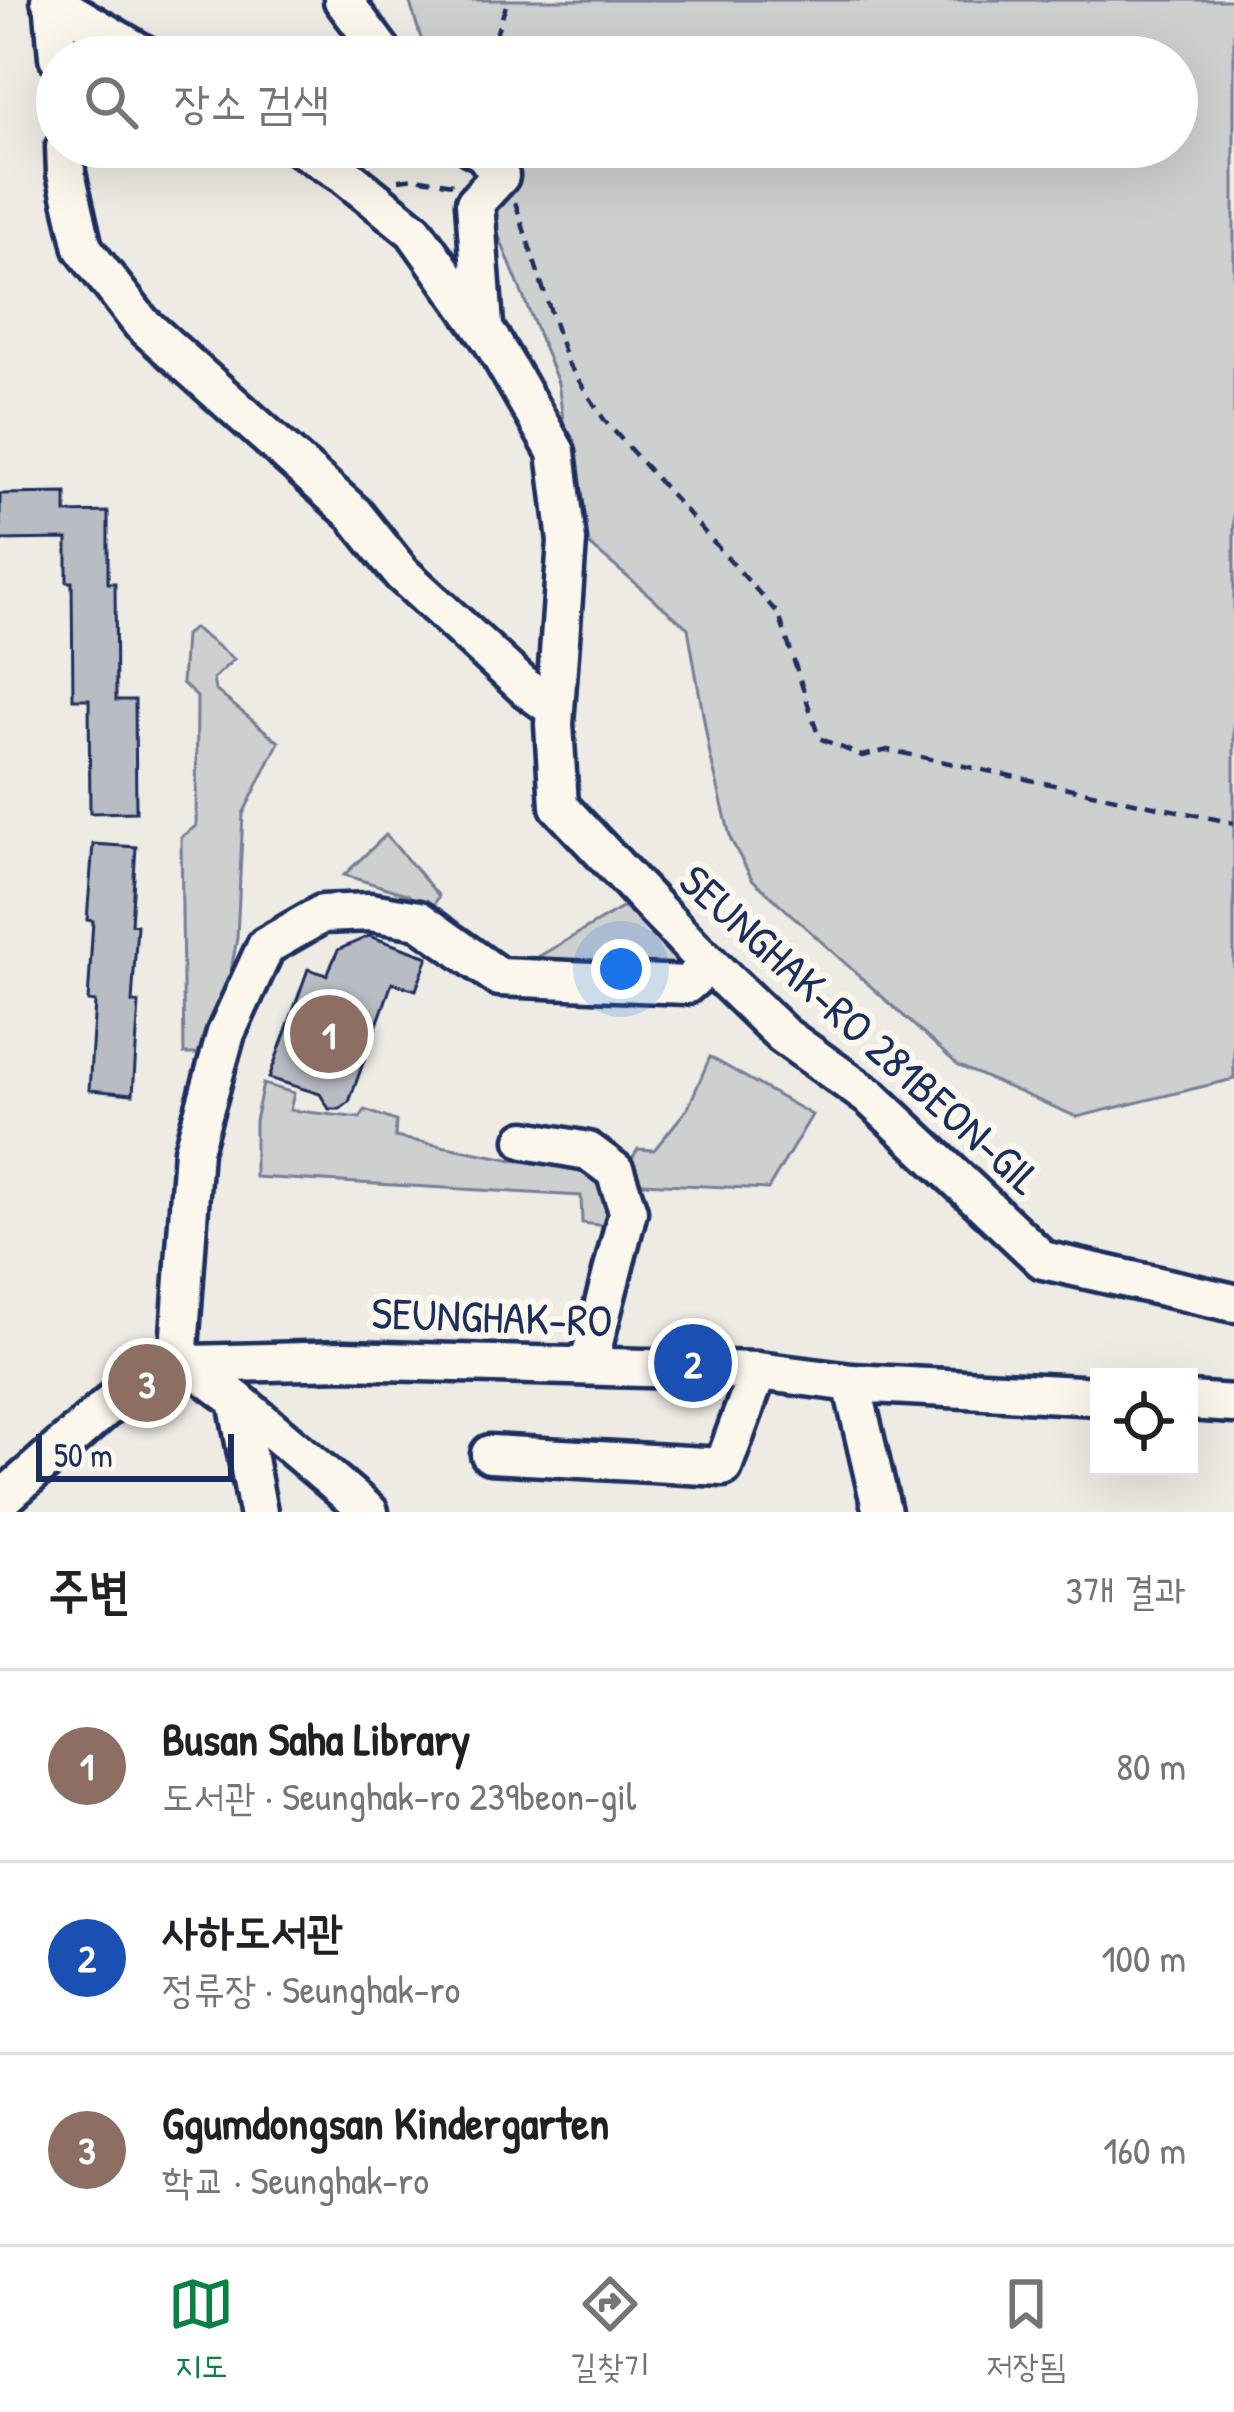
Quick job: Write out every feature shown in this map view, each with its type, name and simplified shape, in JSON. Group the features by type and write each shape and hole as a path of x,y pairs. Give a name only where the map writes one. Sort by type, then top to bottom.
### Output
{"street":[{"path":"343,0 370,36"},
{"path":"52,1 56,36"},
{"path":"52,1 112,36"},
{"path":"66,168 83,248 141,323 354,514 402,574 555,709"},
{"name":"SEUNGHAK-RO 281BEON-GIL","path":"332,168 414,232 484,329 556,452 567,541 555,709 559,806 783,1035 871,1098 1043,1260 1234,1304"},
{"path":"484,329 476,203 500,176 494,168"},
{"path":"369,1512 189,1364 179,1348 193,1150 226,1033 266,946 322,914 370,912 419,920 499,977 686,985 710,964"},
{"path":"525,1140 588,1151 615,1171 628,1211 588,1366"},
{"name":"SEUNGHAK-RO","path":"0,1501 126,1390 189,1364 344,1360 758,1371 852,1383 1090,1396"},
{"path":"490,1454 723,1467 758,1371"},
{"path":"852,1383 882,1512"},
{"path":"237,1400 258,1512"},
{"path":"1198,1401 1234,1403"}],"path":[{"path":"495,36 508,0"},
{"path":"358,185 415,178 488,189 518,204 567,362 605,421 779,615 819,738 862,756 888,750 1234,823"}],"shaded area":[{"path":"409,0 1234,0 1234,1079 1077,1117 959,1066 752,879 731,840 710,755 688,628 579,536 558,383 471,168 1198,168 1198,36 420,36"},
{"path":"194,628 234,659 213,679 215,690 279,742 243,814 237,938 216,1054 184,1054 181,837 196,826 197,697 182,683 185,635"},
{"path":"386,835 439,896 431,910 407,894 344,875"},
{"path":"634,901 685,953 672,970 531,961"},
{"path":"710,1057 812,1115 768,1189 642,1183 624,1197 627,1166 638,1149 654,1150 688,1108"},
{"path":"263,1084 294,1093 290,1110 360,1118 365,1110 396,1121 395,1137 519,1161 524,1152 616,1174 613,1227 582,1223 581,1196 255,1177 255,1121"}],"building":[{"path":"66,493 66,513 108,512 108,583 115,583 116,700 135,700 136,812 90,813 89,699 73,699 67,539 0,540 0,494"},
{"path":"93,844 136,847 132,1003 139,1003 133,1094 89,1090 95,1002 88,1001 93,921 87,920"},
{"path":"369,936 428,957 416,990 392,983 349,1102 340,1109 329,1109 320,1094 269,1078 308,969 327,975 338,950"}],"place":[{"name":"Busan Saha Library","path":"329,1034"},
{"name":"사하도서관","path":"693,1363"},
{"name":"Ggumdongsan Kindergarten","path":"147,1383"}]}
